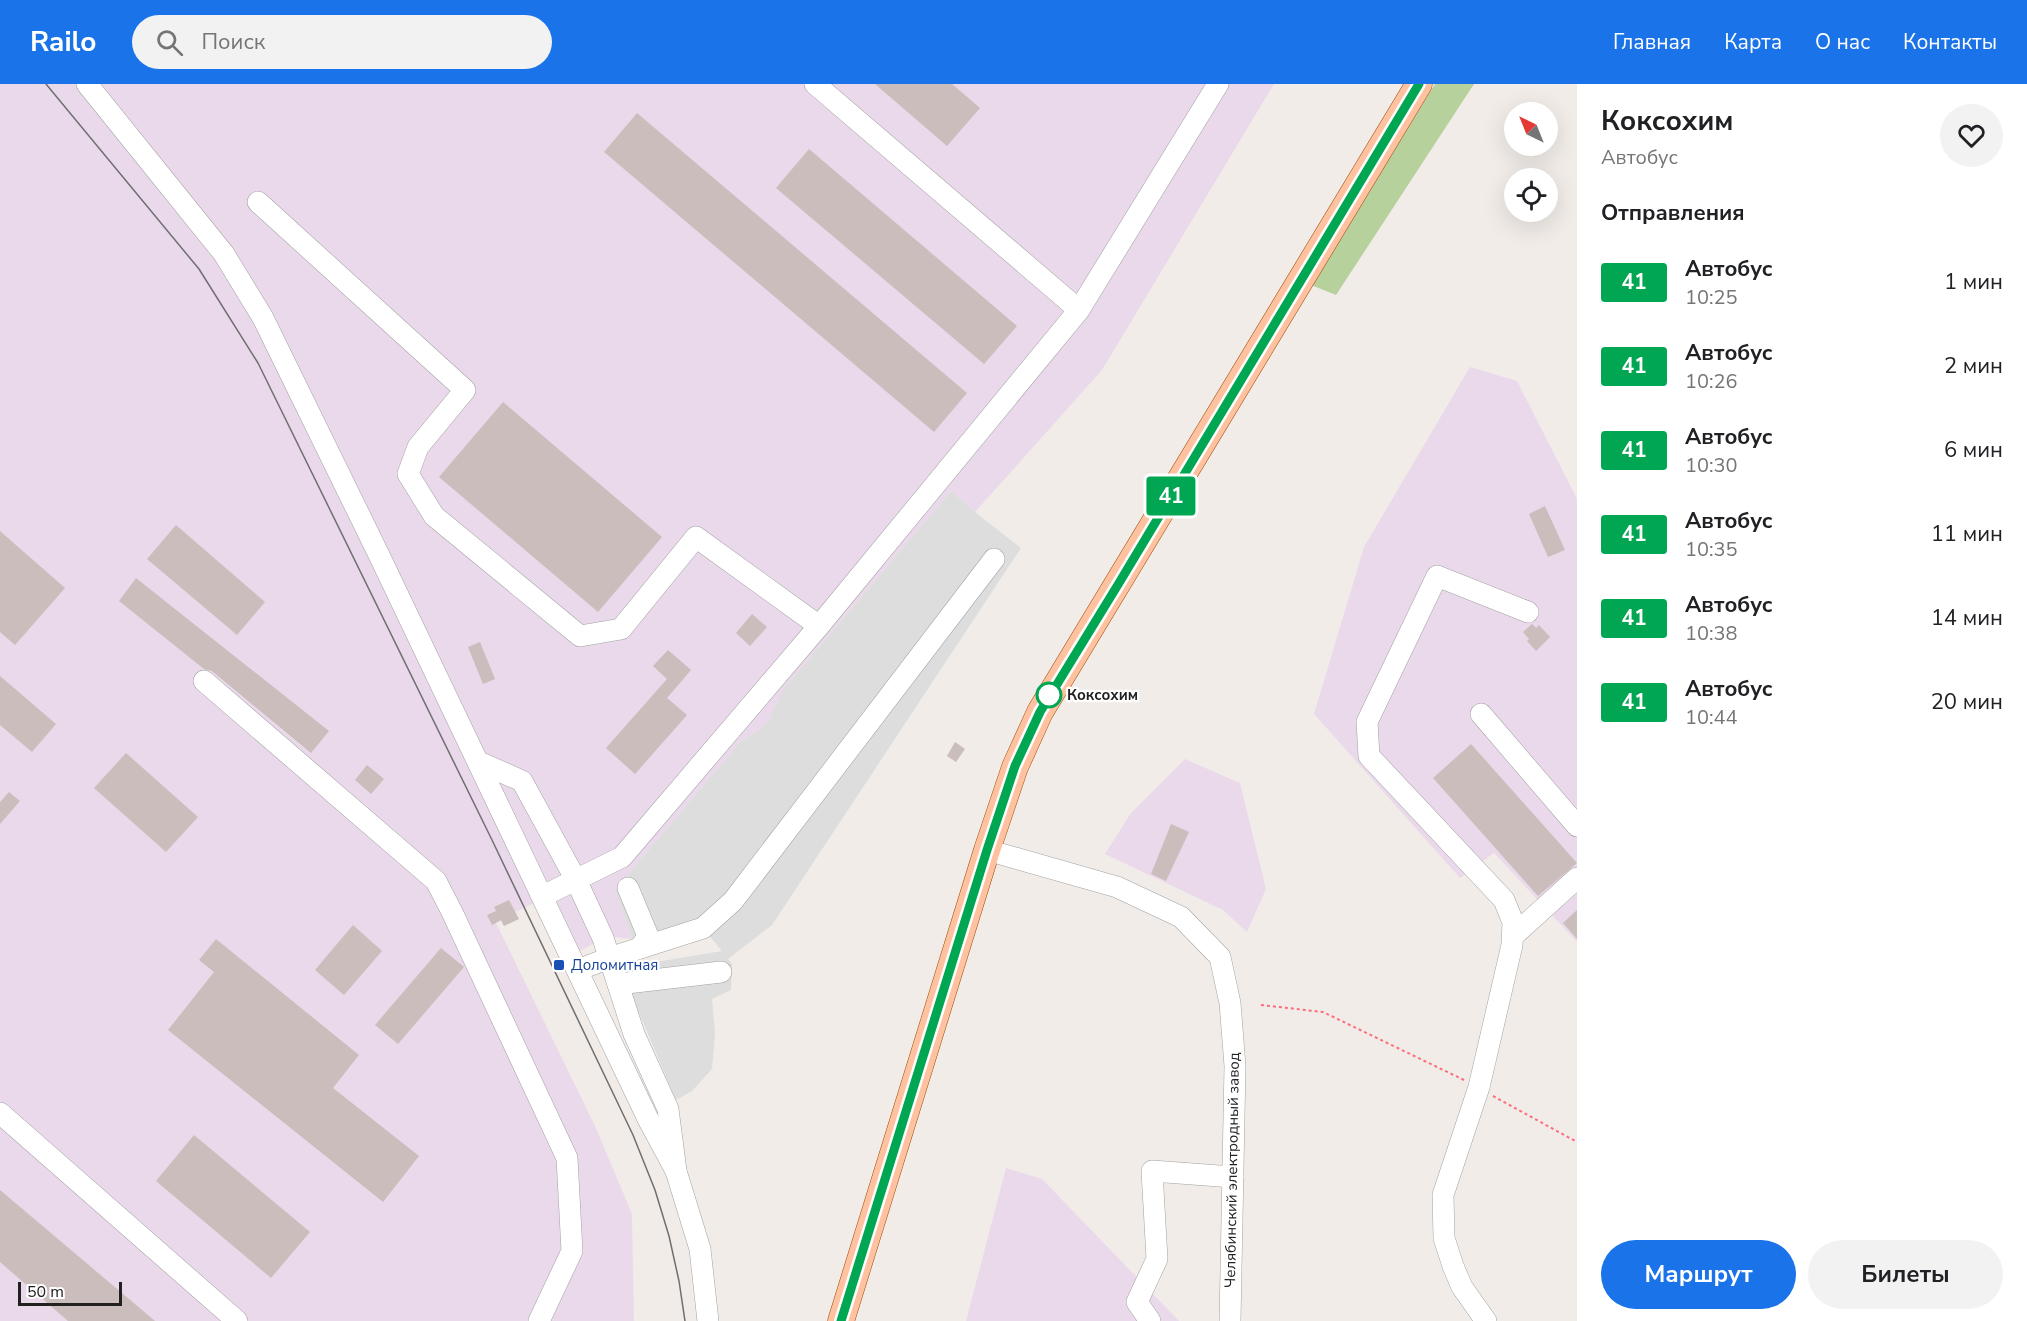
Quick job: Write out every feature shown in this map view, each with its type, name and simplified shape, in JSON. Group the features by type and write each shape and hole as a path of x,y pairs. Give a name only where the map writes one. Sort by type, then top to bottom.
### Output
{"main road":[{"path":"843,1316 987,850 1015,766 1040,712 1419,84"}],"street":[{"path":"87,84 224,255 263,318 479,762 648,1119 676,1171"},
{"path":"815,84 1079,310"},
{"path":"543,896 622,857 819,626 1079,310 1210,87"},
{"path":"258,202 465,390 418,447 408,474 434,516 580,636 621,629 696,537 819,626"},
{"path":"578,970 609,957 703,928 732,901 994,560"},
{"path":"1486,1321 1462,1287 1444,1238 1443,1195 1479,1088 1512,945 1513,922 1504,900 1369,756 1367,722 1437,576 1528,612"},
{"path":"204,681 436,881 567,1158 572,1251 539,1321"},
{"path":"1480,714 1577,826"},
{"path":"479,762 522,781 576,880 609,957 634,1034 668,1109 676,1171 700,1249 708,1321"},
{"name":"Челябинский электродный завод","path":"987,850 1117,887 1181,917 1220,957 1230,1003 1235,1066 1230,1321"},
{"path":"1513,936 1577,878"},
{"path":"628,888 648,936 640,948"},
{"path":"618,984 721,972"},
{"path":"0,1113 237,1321"},
{"path":"1150,1321 1137,1302 1157,1258 1152,1171 1233,1177"}],"path":[{"path":"1261,1005 1323,1012 1479,1088 1577,1142"}],"shaded area":[{"path":"0,84 1274,84 1102,370 975,512 951,491 783,690 768,722 741,741 615,890 633,939 607,936 567,958 539,901 515,912 504,926 501,921 496,923 595,1126 632,1214 634,1321 0,1321"},
{"path":"1470,367 1517,381 1577,499 1577,942 1494,853 1460,878 1314,714 1364,547"},
{"path":"951,491 1021,548 772,925 728,959 732,964 731,990 712,999 715,1034 712,1069 692,1091 676,1100 620,968 722,951 703,928 633,939 615,890 741,741 768,722 783,690"},
{"path":"1185,759 1240,783 1266,889 1247,932 1223,910 1105,854 1131,813"},
{"path":"1006,1168 1042,1179 1179,1321 966,1321"}],"green space":[{"path":"1435,84 1474,84 1336,295 1311,285"}],"building":[{"path":"875,84 952,84 980,108 947,146"},
{"path":"637,113 967,393 934,432 604,152"},
{"path":"809,149 1017,326 984,364 776,188"},
{"path":"503,402 662,537 598,612 439,477"},
{"path":"1545,506 1565,550 1548,557 1529,514"},
{"path":"176,525 265,602 237,635 147,559"},
{"path":"0,531 65,588 15,645 0,632"},
{"path":"136,578 329,731 311,753 212,671 204,669 119,601"},
{"path":"752,614 767,627 750,646 736,633"},
{"path":"1532,624 1536,628 1539,625 1550,637 1536,651 1523,632"},
{"path":"480,642 495,679 483,684 468,647"},
{"path":"668,650 691,670 667,698 687,715 635,774 606,748 667,679 653,666"},
{"path":"0,676 56,724 32,752 0,725"},
{"path":"955,742 965,749 956,762 947,756"},
{"path":"1471,744 1577,863 1538,896 1433,778"},
{"path":"126,753 198,817 166,852 94,788"},
{"path":"367,765 384,779 371,794 355,780"},
{"path":"9,792 20,801 0,824 0,802"},
{"path":"1171,824 1189,832 1166,881 1151,874"},
{"path":"509,900 519,919 504,926 501,920 492,925 487,915 496,911 494,907"},
{"path":"1577,910 1577,939 1563,923"},
{"path":"353,925 382,951 344,995 315,970"},
{"path":"216,939 359,1055 333,1088 419,1156 383,1202 168,1030 214,972 199,960"},
{"path":"441,948 464,967 398,1044 375,1025"},
{"path":"194,1135 310,1232 271,1278 156,1181"},
{"path":"0,1190 155,1321 68,1321 0,1262"}],"tram line":[{"path":"46,84 199,269 258,363 492,840 633,1135 655,1190 669,1236 685,1321"}],"bus line":[{"name":"41","path":"841,1321 987,850 1015,766 1040,712 1419,84"}],"place":[{"name":"Коксохим","path":"1049,695"},
{"name":"Доломитная","path":"559,965"}]}
